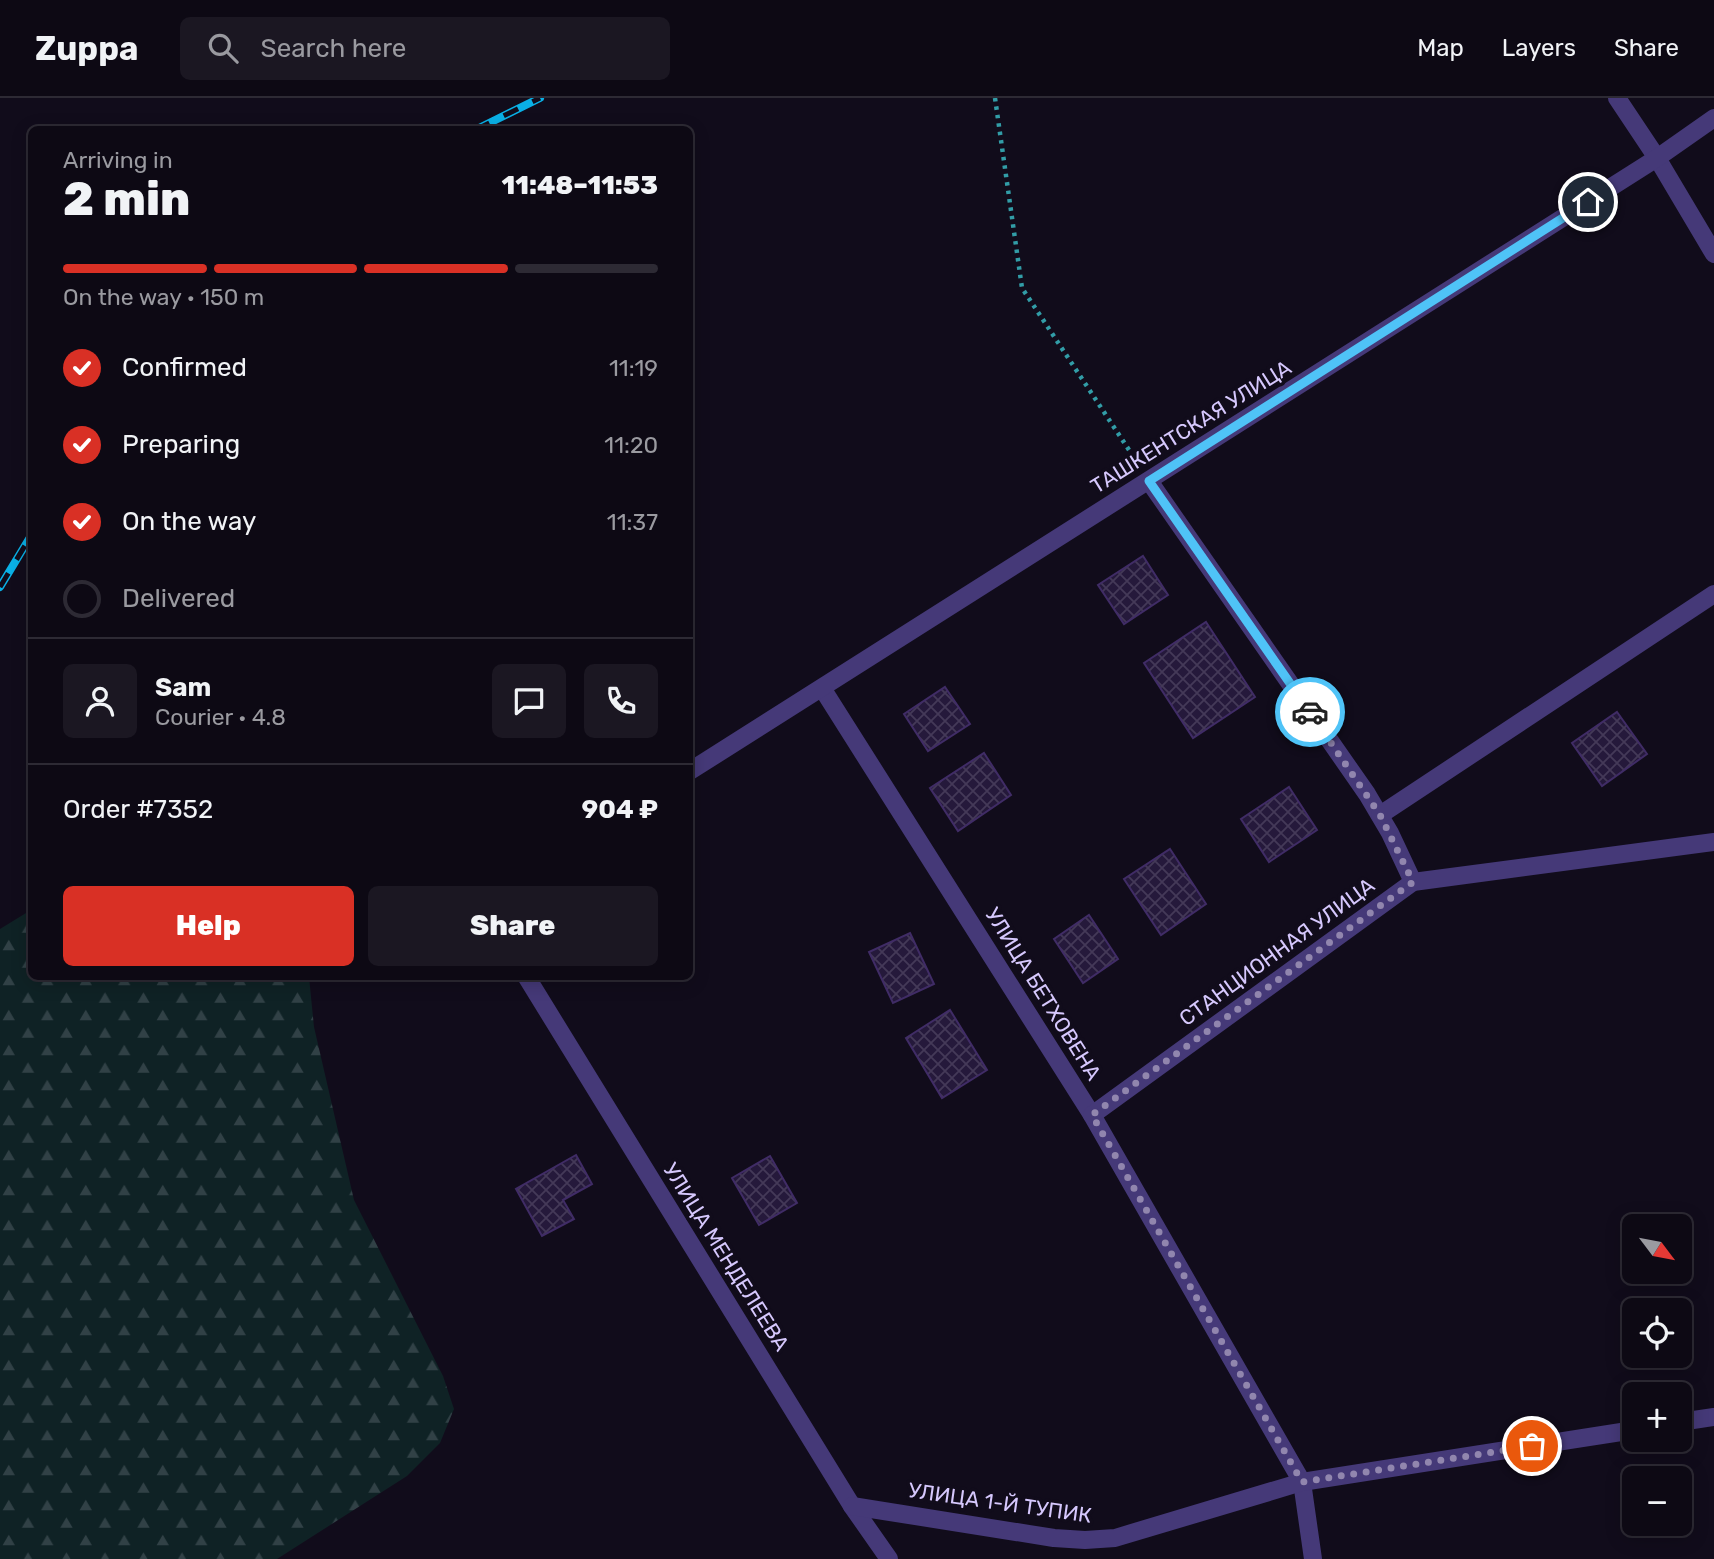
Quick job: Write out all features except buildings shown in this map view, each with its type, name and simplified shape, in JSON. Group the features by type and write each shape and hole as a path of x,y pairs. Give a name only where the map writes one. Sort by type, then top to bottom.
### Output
{"street":[{"path":"1617,98 1657,158 1714,254"},
{"name":"ТАШКЕНТСКАЯ УЛИЦА","path":"693,769 1657,158 1714,118"},
{"path":"1149,481 1380,815 1413,882"},
{"path":"1380,815 1714,594"},
{"name":"УЛИЦА БЕТХОВЕНА","path":"821,688 1092,1115 1302,1482 1313,1559"},
{"name":"СТАНЦИОННАЯ УЛИЦА","path":"1092,1115 1413,882 1714,842"},
{"name":"УЛИЦА МЕНДЕЛЕЕВА","path":"528,980 852,1506 889,1559"},
{"path":"1692,1420 1714,1417"},
{"name":"УЛИЦА 1-Й ТУПИК","path":"852,1506 1054,1538 1095,1540 1115,1538 1302,1482 1622,1432"}],"path":[{"path":"995,98 1022,288 1149,481"}],"green space":[{"path":"28,912 28,980 309,980 314,1027 354,1200 443,1376 454,1409 440,1443 407,1476 277,1559 0,1559 0,929"}],"railway":[{"path":"483,126 540,98"},
{"path":"0,587 28,541"}],"way so far":[{"path":"1310,712 1380,815 1413,882 1092,1115 1302,1482 1532,1446"}],"route":[{"path":"1310,712 1149,481 1588,202"}]}
